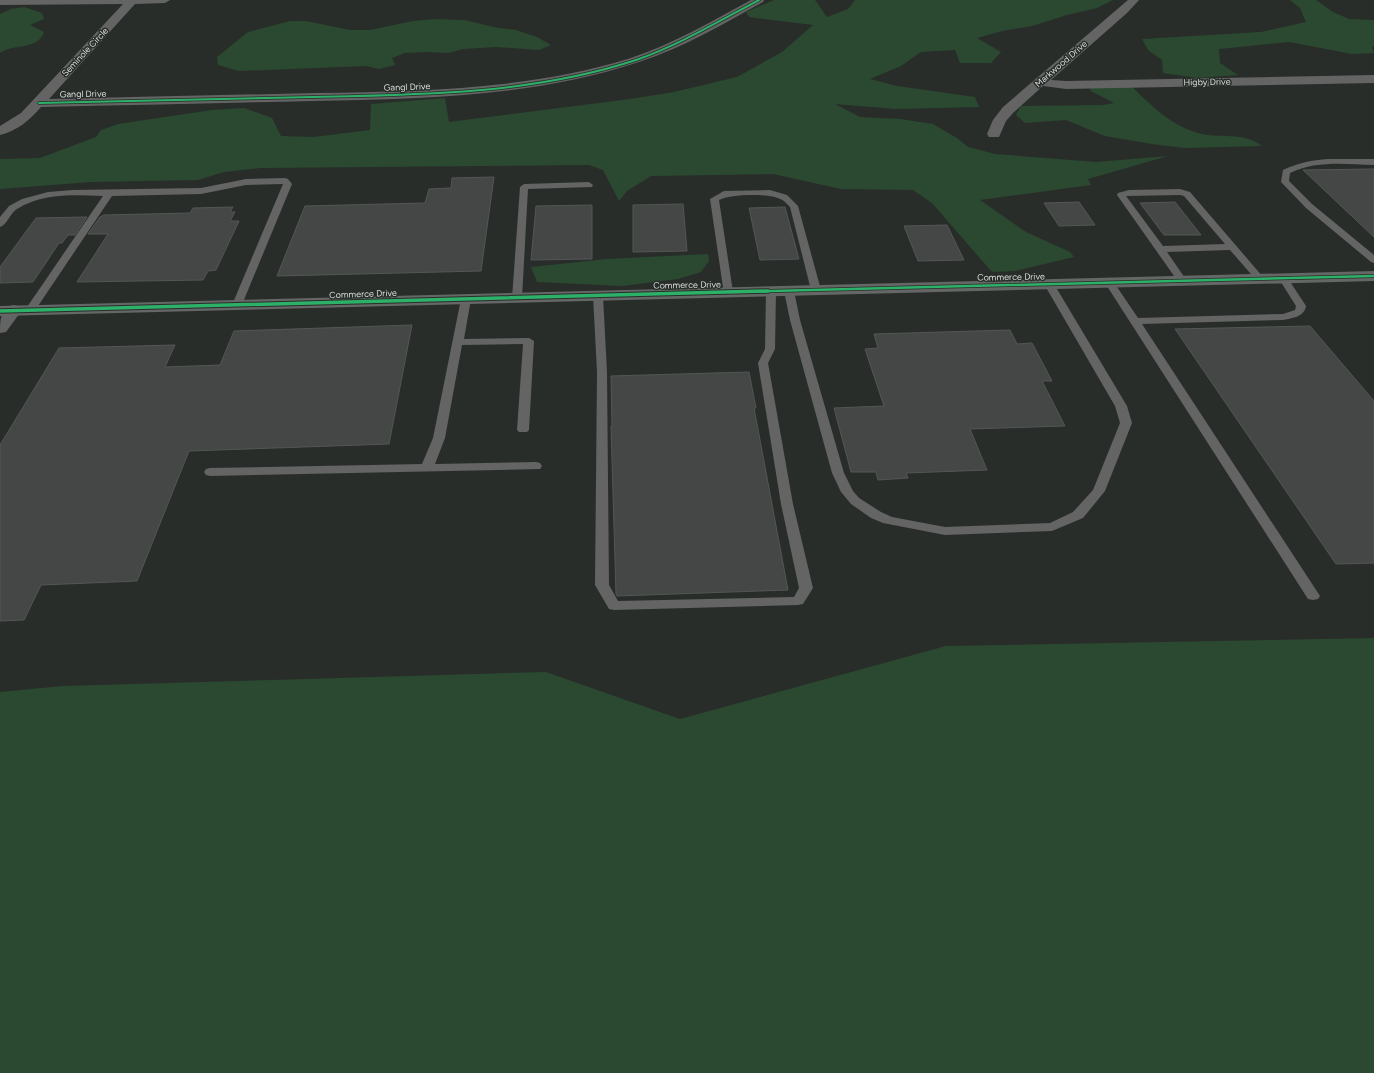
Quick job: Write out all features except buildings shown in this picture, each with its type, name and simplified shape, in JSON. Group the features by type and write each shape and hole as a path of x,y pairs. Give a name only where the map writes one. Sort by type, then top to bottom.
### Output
{"street":[{"name":"Seminole Circle","path":"0,131 15,124 39,103 132,0"},
{"path":"0,2 165,0"},
{"name":"Gangl Drive","path":"39,103 414,95 466,92 510,87 584,73 636,59 677,42 759,0"},
{"name":"Markwood Drive","path":"994,134 1000,120 1008,110 1134,0"},
{"name":"Higby Drive","path":"1040,82 1066,85 1374,79"},
{"name":"Commerce Drive","path":"14,310 1374,276"},
{"path":"0,328 14,310"}],"lane":[{"path":"1374,162 1310,163 1295,167 1286,172 1285,182 1308,206 1374,260"},
{"path":"0,224 12,207 36,197 49,194 201,191 246,182 285,181 288,184 237,305"},
{"path":"517,298 524,187 589,185"},
{"path":"1182,281 1121,195 1129,193 1180,192 1187,194 1260,279"},
{"path":"14,310 109,193"},
{"path":"728,292 714,199 724,194 770,193 784,196 794,206 816,290"},
{"path":"1160,249 1233,247"},
{"path":"1134,321 1283,317 1295,314 1300,311 1301,306 1284,279"},
{"path":"1110,283 1313,596"},
{"path":"789,291 795,320 838,473 847,492 855,501 876,515 919,527 945,531 1052,527 1078,515 1099,491 1126,423 1121,406 1049,284"},
{"path":"598,296 602,372 602,585 614,606 798,601 806,588 786,504 763,363 770,349 772,291"},
{"path":"427,468 439,438 466,299"},
{"path":"457,342 529,341 523,430"},
{"path":"210,472 536,466"}],"green space":[{"path":"774,0 815,0 827,17 848,9 855,0 1113,0 1097,8 1067,15 1032,26 1002,31 977,38 1001,52 991,63 960,63 955,50 921,52 901,66 870,79 897,86 975,97 979,107 896,109 835,104 860,117 900,119 933,124 957,138 968,147 995,154 1096,162 1168,156 1088,179 1091,185 980,200 1026,232 1070,252 1074,257 1015,271 992,272 932,203 913,190 841,189 773,174 651,176 627,191 619,201 603,170 589,165 260,168 224,172 198,180 91,182 0,189 0,159 40,158 96,137 101,130 118,124 212,110 244,108 272,118 281,136 313,137 370,130 371,104 445,98 449,122 630,99 674,92 737,77 782,52 813,25 749,17 746,12"},
{"path":"1290,0 1316,0 1333,12 1349,19 1374,20 1374,46 1372,47 1374,53 1352,54 1289,42 1219,49 1220,63 1238,75 1198,78 1163,73 1162,60 1148,50 1142,39 1261,32 1306,22 1300,8"},
{"path":"24,7 42,13 44,19 30,25 44,32 41,38 31,44 12,48 0,53 0,14 11,9"},
{"path":"435,19 464,20 498,28 516,30 537,37 551,45 539,50 496,47 463,49 448,53 405,53 392,58 395,65 379,69 366,66 239,71 218,65 217,57 248,32 290,21 306,21 350,30 370,30 413,21"},
{"path":"1089,86 1131,86 1162,114 1179,125 1206,135 1247,138 1262,146 1185,148 1152,144 1105,136 1066,120 1025,123 1016,115 1021,106 1104,105 1114,103 1091,91"},
{"path":"708,254 709,261 701,272 678,279 622,286 537,282 531,267 607,259"},
{"path":"1374,638 1374,1073 0,1073 0,692 63,686 546,672 680,719 946,646"}],"cycle path":[{"path":"39,103 400,95 518,86 597,71 635,60 667,48 714,25 759,0"},
{"path":"0,311 1374,276"}]}
